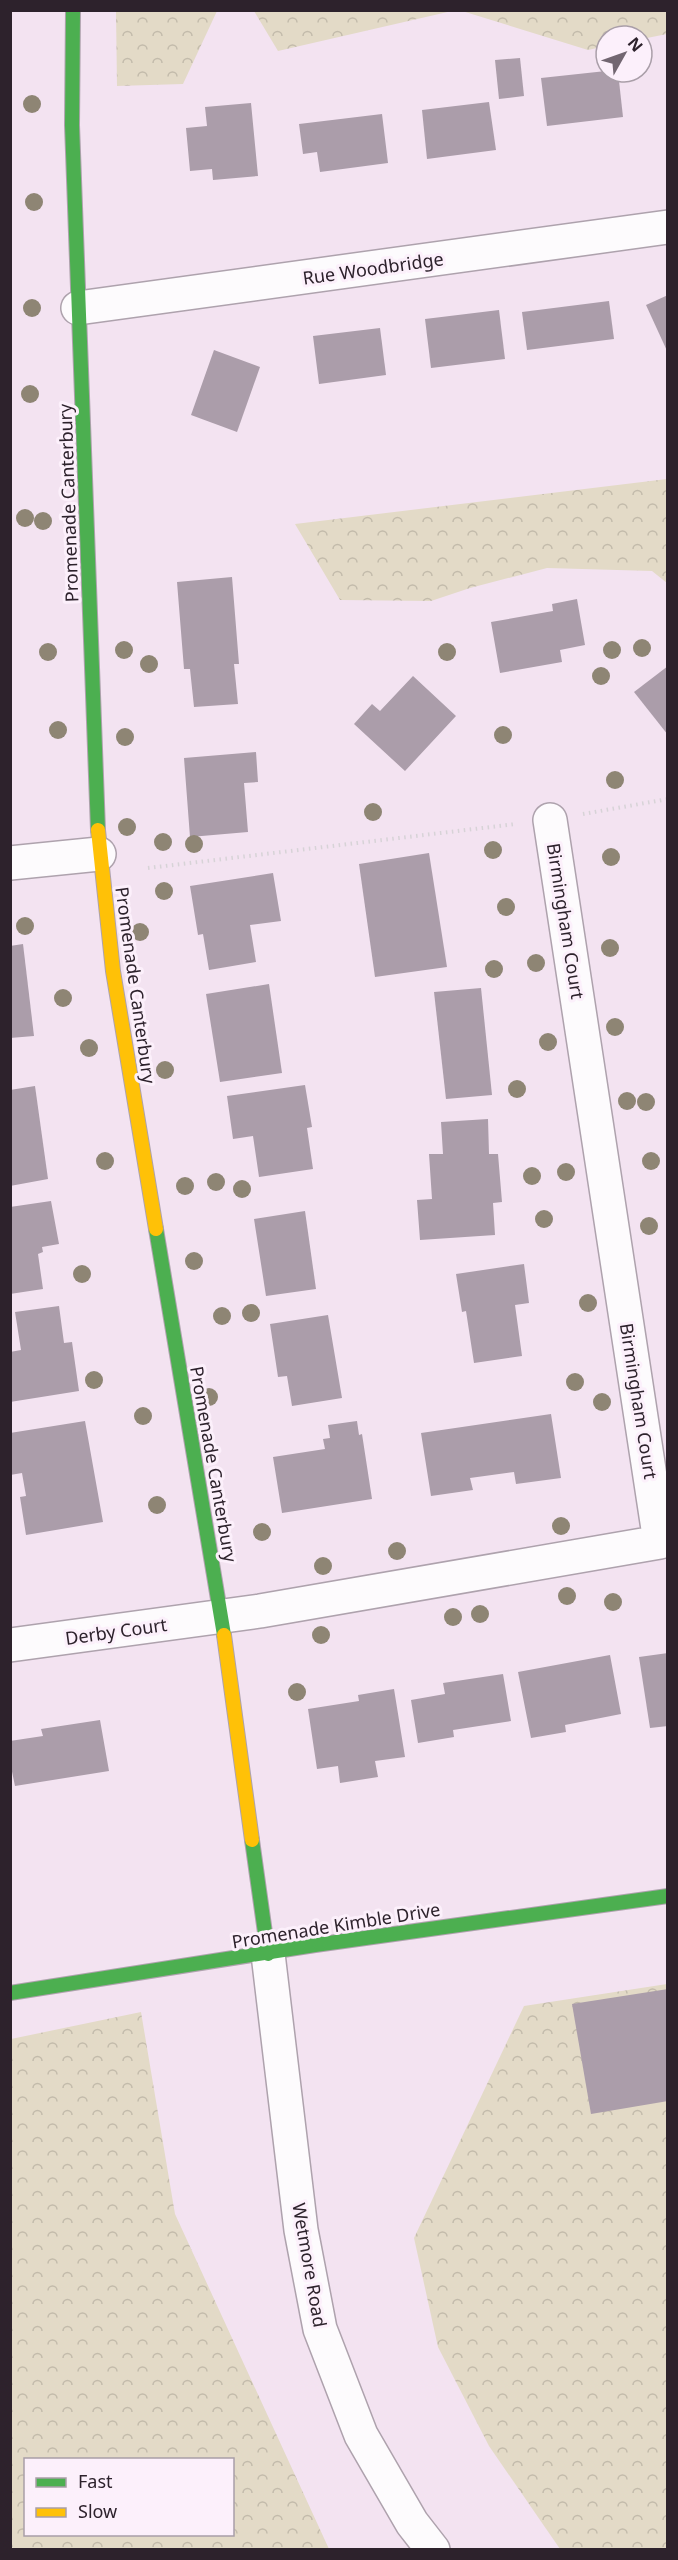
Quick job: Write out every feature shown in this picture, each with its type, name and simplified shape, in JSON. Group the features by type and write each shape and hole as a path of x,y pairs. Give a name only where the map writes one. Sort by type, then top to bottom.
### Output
{"street":[{"name":"Promenade Canterbury","path":"72,10 72,125 99,854 113,971 221,1616 268,1954"},
{"name":"Rue Woodbridge","path":"78,308 668,227"},
{"name":"Birmingham Court","path":"221,1616 660,1542 550,820"},
{"path":"10,862 99,854"},
{"name":"Derby Court","path":"10,1645 221,1616"},
{"name":"Promenade Kimble Drive","path":"10,1992 315,1945 668,1896"},
{"name":"Wetmore Road","path":"268,1954 301,2230 320,2329 361,2435 412,2523 433,2550"}],"path":[{"path":"148,868 550,820 668,799"}],"green space":[{"path":"116,10 217,11 183,84 117,86"},
{"path":"254,11 452,11 278,51"},
{"path":"462,11 667,11 667,34 654,37 654,24 594,24 594,49 588,50"},
{"path":"667,479 667,583 652,571 547,568 470,588 431,601 340,600 295,524"},
{"path":"667,1984 667,2549 560,2549 489,2446 438,2347 414,2238 524,2006"},
{"path":"141,2012 175,2214 329,2549 11,2549 11,2039"}],"building":[{"path":"520,58 524,96 499,99 495,60"},
{"path":"594,72 594,84 619,84 623,117 547,126 541,78"},
{"path":"489,102 496,150 427,159 422,110"},
{"path":"251,103 258,176 213,180 212,169 190,171 186,128 207,126 205,107"},
{"path":"382,114 388,163 320,172 317,152 303,154 299,124"},
{"path":"668,295 668,353 646,305"},
{"path":"609,301 614,339 527,350 522,312"},
{"path":"499,310 505,359 431,368 425,319"},
{"path":"380,328 386,375 319,384 313,336"},
{"path":"214,350 260,367 237,432 191,415"},
{"path":"232,577 239,664 234,664 238,704 194,707 190,669 184,669 177,582"},
{"path":"577,599 585,645 560,650 562,662 500,673 491,622 553,611 552,604"},
{"path":"668,666 668,735 634,692"},
{"path":"413,676 456,716 405,771 354,724 372,704 380,711"},
{"path":"256,752 258,782 244,783 248,832 190,837 184,758"},
{"path":"429,853 447,967 375,977 359,864"},
{"path":"273,873 281,921 250,925 256,962 209,970 203,934 198,935 190,886"},
{"path":"23,944 34,1036 10,1038 10,946"},
{"path":"269,984 282,1073 220,1082 206,994"},
{"path":"481,988 492,1095 446,1099 434,992"},
{"path":"305,1085 312,1127 307,1128 313,1169 259,1177 253,1136 233,1139 227,1096"},
{"path":"35,1086 48,1179 10,1186 10,1090"},
{"path":"488,1119 489,1154 498,1154 502,1202 493,1203 495,1235 420,1240 417,1200 432,1199 429,1154 443,1154 441,1122"},
{"path":"51,1201 59,1244 42,1247 43,1252 38,1254 43,1289 10,1294 10,1207"},
{"path":"305,1211 316,1289 266,1296 254,1219"},
{"path":"524,1264 529,1303 515,1305 522,1356 474,1363 466,1311 462,1312 456,1274"},
{"path":"59,1306 64,1343 72,1342 79,1391 10,1402 10,1352 21,1350 15,1312"},
{"path":"328,1315 342,1398 292,1406 287,1376 278,1377 270,1324"},
{"path":"551,1414 561,1478 516,1484 514,1472 470,1478 473,1490 431,1496 421,1433"},
{"path":"85,1421 103,1522 26,1535 20,1497 26,1496 22,1473 10,1475 10,1433"},
{"path":"357,1421 359,1435 362,1434 372,1499 282,1513 273,1457 325,1449 323,1439 330,1438 328,1425"},
{"path":"668,1653 668,1726 650,1728 639,1657"},
{"path":"610,1655 621,1714 565,1725 566,1732 531,1738 518,1672"},
{"path":"503,1674 511,1721 453,1730 454,1737 418,1743 411,1700 445,1694 443,1683"},
{"path":"394,1689 405,1757 375,1761 378,1777 340,1783 338,1766 317,1769 308,1709 359,1701 358,1695"},
{"path":"100,1720 109,1771 15,1786 10,1762 10,1741 43,1736 41,1729"},
{"path":"668,1989 668,2101 591,2114 572,2004"}],"traffic: fast":[{"path":"73,10 72,125 98,830"},
{"path":"156,1229 224,1635"},
{"path":"252,1840 268,1954"},
{"path":"10,1993 315,1945 668,1896"}],"traffic: slow":[{"path":"98,830 113,971 156,1229"},
{"path":"224,1635 252,1840"}]}
